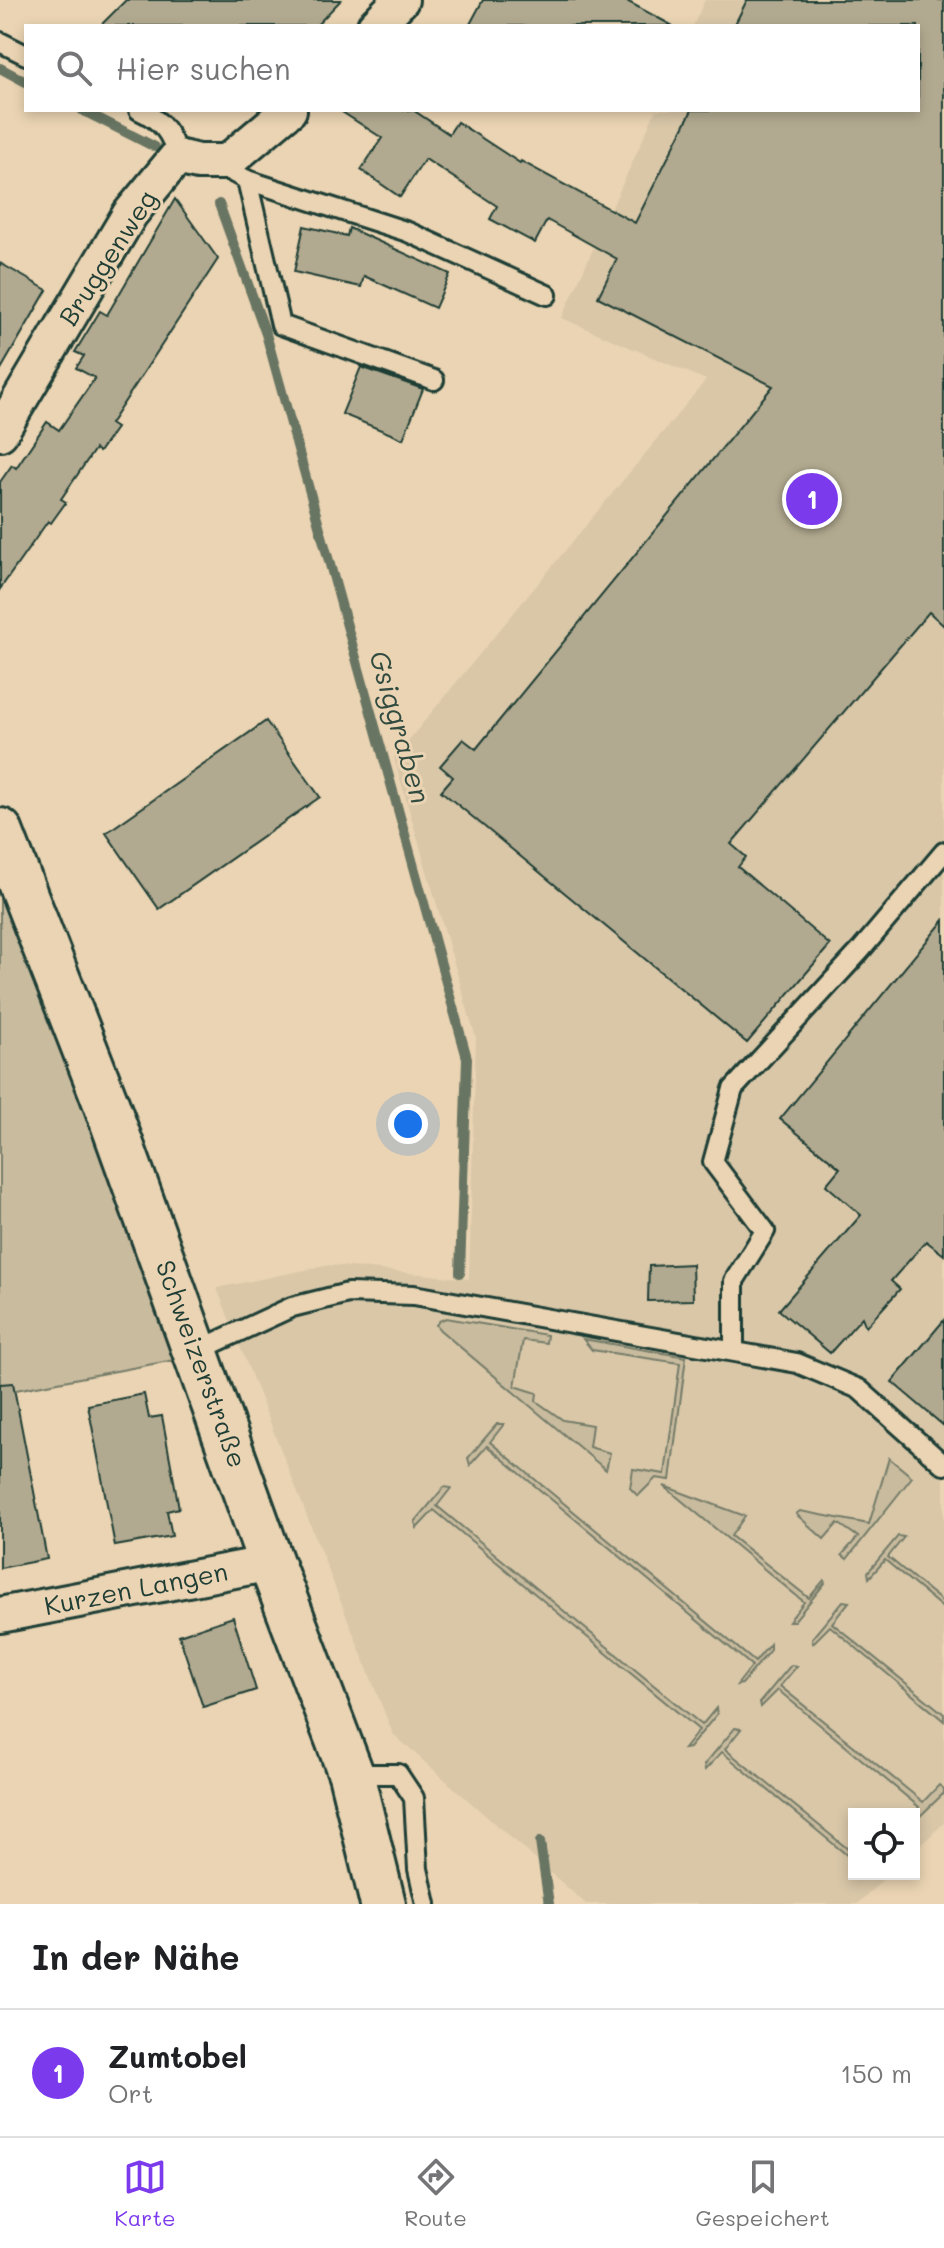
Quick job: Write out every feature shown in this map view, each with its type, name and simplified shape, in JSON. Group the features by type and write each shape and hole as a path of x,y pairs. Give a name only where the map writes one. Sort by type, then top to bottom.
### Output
{"street":[{"path":"377,24 401,0"},
{"path":"177,157 237,171 287,112"},
{"name":"Bruggenweg","path":"0,433 130,214 177,157"},
{"name":"Schweizerstraße","path":"0,831 107,1106 271,1563 351,1774 383,1904"},
{"name":"Kurzen Langen","path":"0,1615 271,1563"}],"lane":[{"path":"0,42 24,54"},
{"path":"142,112 163,125 174,143 177,157"},
{"path":"237,171 408,232 547,295"},
{"path":"237,171 281,325 434,380"},
{"path":"734,1351 734,1281 765,1231 713,1162 733,1089 860,951 944,852"},
{"path":"197,1351 292,1307 348,1293 389,1293 797,1363 859,1389 944,1465"},
{"path":"351,1774 398,1774 414,1798 418,1869 426,1904"}],"shaded area":[{"path":"705,0 944,0 944,1823 920,1845 920,1808 848,1808 848,1880 883,1880 857,1904 586,1904 393,1734 217,1288 330,1265 469,1279 476,1038 394,758 706,380 562,318 655,112 920,112 920,24 694,24"},
{"path":"0,862 190,1357 0,1393"},
{"path":"446,1318 547,1335 546,1343 523,1340 515,1386 537,1393 536,1401 563,1420 592,1425 589,1447 610,1453 606,1470 440,1330 436,1325"},
{"path":"583,1339 686,1357 670,1480 656,1478 638,1496 630,1488 633,1469 665,1474 680,1363 592,1350"},
{"path":"497,1424 504,1424 490,1442 755,1662 770,1644 770,1650 742,1684 737,1685 752,1666 487,1446 470,1465 468,1458"},
{"path":"889,1458 912,1477 847,1559 842,1555 858,1537 838,1523 824,1539 796,1514 800,1511 869,1524"},
{"path":"664,1486 745,1516 731,1536 809,1598 824,1580 825,1583 794,1621 789,1621 804,1602"},
{"path":"444,1487 451,1488 437,1506 702,1725 716,1708 717,1714 689,1748 684,1749 699,1730 434,1510 417,1528 415,1522"},
{"path":"898,1536 904,1537 888,1557 944,1603 944,1609 885,1560 869,1578 868,1572"},
{"path":"843,1601 849,1602 832,1623 944,1714 944,1721 830,1626 813,1643 812,1638"},
{"path":"791,1665 797,1666 780,1686 923,1802 939,1785 944,1793 920,1816 919,1807 778,1690 761,1707 760,1702"},
{"path":"735,1728 741,1729 725,1749 848,1849 848,1856 722,1752 705,1770 704,1765"}],"building":[{"path":"126,0 341,0 318,24 102,24"},
{"path":"483,0 625,0 669,24 470,24"},
{"path":"747,0 944,0 944,626 929,612 731,844 746,857 738,867 830,945 747,1043 441,791 453,777 440,766 463,739 476,749 773,386 598,297 617,259 547,220 535,243 490,219 497,206 425,159 400,197 361,170 382,138 342,112 416,112 449,134 457,122 520,163 635,223 691,112 920,112 920,24 735,24"},
{"path":"175,199 218,259 110,424 116,428 99,452 95,449 61,499 66,502 51,523 48,521 0,589 0,482 12,465 16,468 47,422 59,430 95,378 76,368 84,356 75,352 100,311 107,315"},
{"path":"304,226 347,236 349,228 450,274 435,308 364,276 361,287 294,272"},
{"path":"0,263 47,290 0,371"},
{"path":"361,367 423,389 403,439 342,414"},
{"path":"266,721 320,797 159,909 106,833"},
{"path":"944,920 944,1255 926,1241 891,1281 900,1289 866,1327 862,1317 830,1353 779,1310 861,1215 826,1185 840,1168 780,1119"},
{"path":"692,1264 693,1300 648,1301 649,1266"},
{"path":"944,1320 944,1426 892,1382"},
{"path":"13,1383 47,1559 0,1568 0,1384"},
{"path":"144,1394 149,1418 162,1416 179,1508 167,1511 172,1536 115,1546 88,1405"},
{"path":"233,1617 256,1690 203,1707 179,1635"}],"waterway":[{"name":"Gsiggraben","path":"0,68 24,81"},
{"name":"Gsiggraben","path":"86,112 155,147"},
{"name":"Gsiggraben","path":"219,204 266,334 467,1058 460,1273"},
{"name":"Gsiggraben","path":"540,1842 549,1904"}],"place":[{"name":"Zumtobel","path":"812,499"}]}
